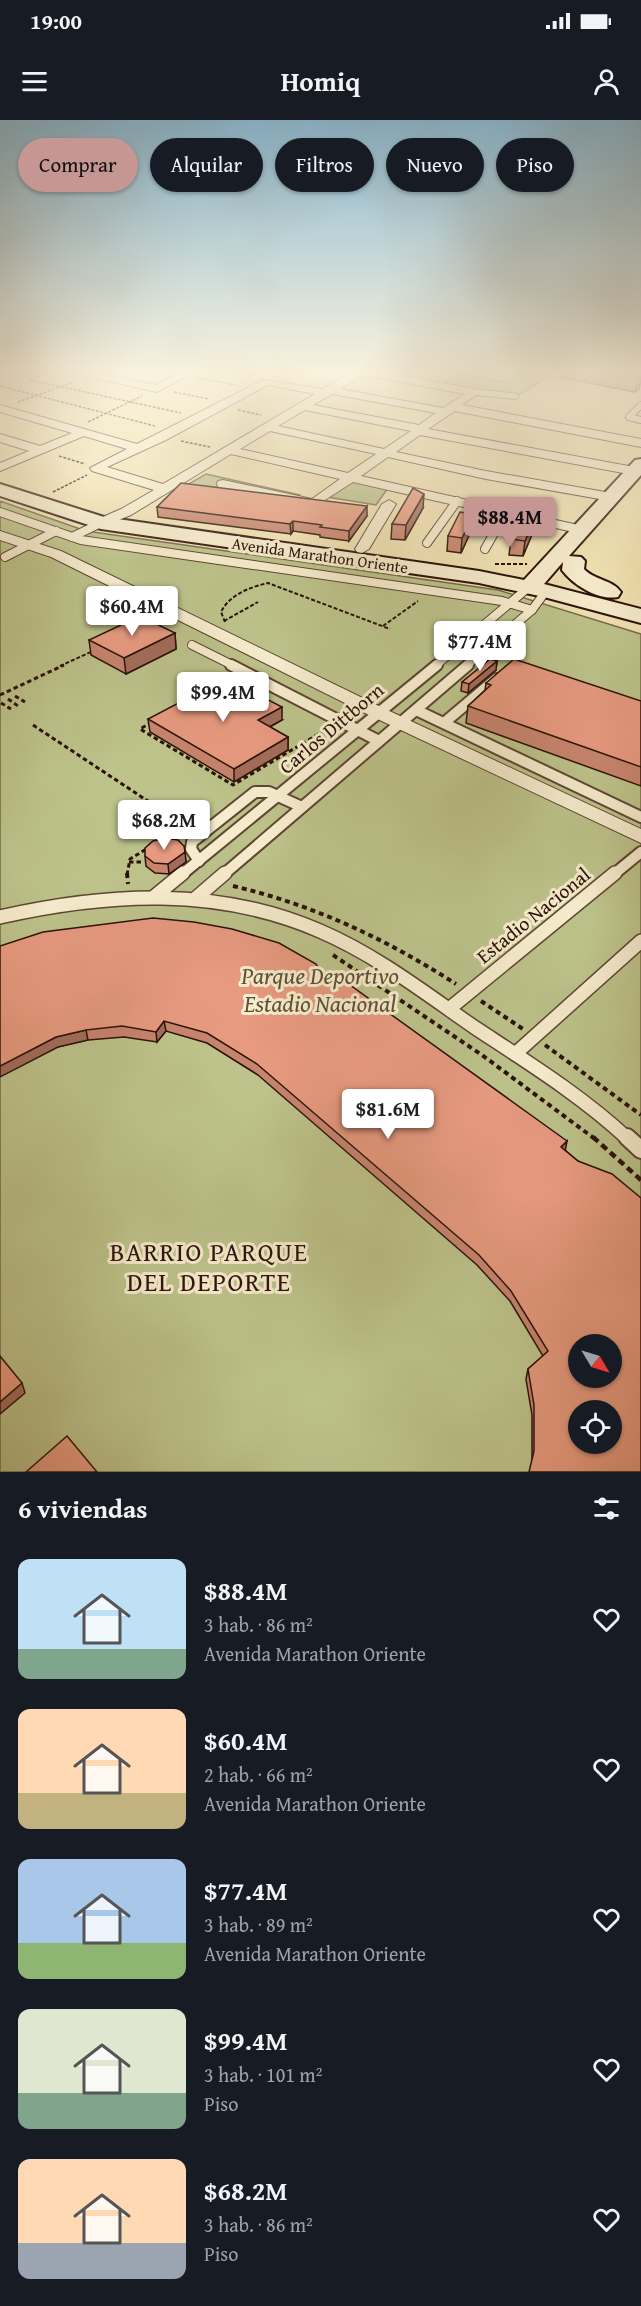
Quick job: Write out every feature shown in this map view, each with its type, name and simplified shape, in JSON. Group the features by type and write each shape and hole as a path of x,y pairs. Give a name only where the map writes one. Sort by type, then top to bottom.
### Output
{"main road":[{"path":"487,558 530,567 566,558 582,530 611,497 639,474"},
{"path":"543,583 639,474"},
{"name":"Avenida Marathon Oriente","path":"0,478 48,494 109,520"},
{"name":"Avenida Marathon Oriente","path":"0,490 109,520 610,592 641,601"},
{"name":"Avenida Marathon Oriente","path":"252,540 487,558 543,583 641,616"},
{"path":"566,558 580,578 610,592"}],"street":[{"path":"0,467 70,434"},
{"path":"92,434 138,448"},
{"path":"98,469 167,434"},
{"path":"109,520 255,434"},
{"path":"302,434 365,447 387,454 611,497"},
{"path":"223,484 314,502 414,434"},
{"path":"439,434 639,474"},
{"path":"591,434 641,443"},
{"path":"0,438 40,450"},
{"path":"228,450 582,530"},
{"path":"98,469 164,489"},
{"path":"362,549 389,504"},
{"path":"0,535 56,554 377,712 641,837"}],"lane":[{"path":"428,543 457,501"},
{"path":"0,512 72,537 512,604 532,610"},
{"path":"487,558 506,512"},
{"path":"72,537 109,520"},
{"path":"5,557 56,531"},
{"name":"Carlos Dittborn","path":"155,896 377,712 512,604 543,583"},
{"name":"Carlos Dittborn","path":"196,898 532,610 543,583"},
{"path":"192,645 379,741"},
{"path":"445,722 506,671"},
{"path":"416,710 641,817"},
{"path":"199,861 191,846 194,840 255,792 265,791 302,807"},
{"name":"Estadio Nacional","path":"449,1009 641,852"},
{"path":"0,917 72,901 155,896 220,900 272,912 317,930 398,975 562,1086 641,1150"},
{"path":"515,1054 641,941"}],"path":[{"path":"162,437 228,450"},
{"path":"40,450 98,469"},
{"path":"48,494 98,469"},
{"path":"231,625 224,621 220,612 224,604 268,583 390,629"},
{"path":"383,626 419,601"},
{"path":"224,621 258,602"},
{"path":"0,695 93,650"},
{"path":"15,696 25,702"},
{"path":"8,699 18,706"},
{"path":"1,703 11,709"},
{"path":"161,718 140,729 233,784 341,721"},
{"path":"33,725 184,825 129,862"},
{"path":"284,743 294,749"},
{"path":"164,838 172,843"},
{"path":"129,862 142,862"},
{"path":"128,884 129,862"},
{"path":"330,953 381,985 529,1088 611,1152 641,1180"}],"green space":[{"path":"206,474 300,495 292,502 180,489"},
{"path":"351,480 388,488 376,505 327,497"},
{"name":"Parque Deportivo Estadio Nacional","path":"0,501 86,531 498,590 641,634 641,1472 0,1472"}],"building":[{"path":"181,483 367,506 349,531 293,521 290,524 157,507"},
{"path":"413,488 424,494 406,525 392,524"},
{"path":"460,512 474,514 462,538 448,536"},
{"path":"521,515 535,517 525,541 511,539"},
{"path":"140,616 175,633 124,658 89,640"},
{"path":"490,659 497,661 469,684 462,682"},
{"path":"514,659 641,701 641,767 468,706 491,685 486,683"},
{"path":"226,678 282,707 258,720 288,737 234,769 148,719"},
{"path":"166,838 178,840 184,846 185,852 168,864 154,863 145,856 145,848 153,841"},
{"path":"153,918 232,929 279,943 316,964 324,977 336,985 343,980 567,1141 561,1147 578,1161 612,1174 641,1198 641,1472 529,1472 534,1451 534,1405 528,1369 548,1351 511,1291 479,1255 257,1064 207,1033 164,1021 156,1032 122,1026 86,1030 56,1037 0,1066 0,946 43,932"},
{"path":"0,1356 22,1383 0,1402"},
{"path":"67,1436 97,1472 26,1472"}],"district":[{"name":"BARRIO PARQUE DEL DEPORTE","path":"209,1266"}]}
